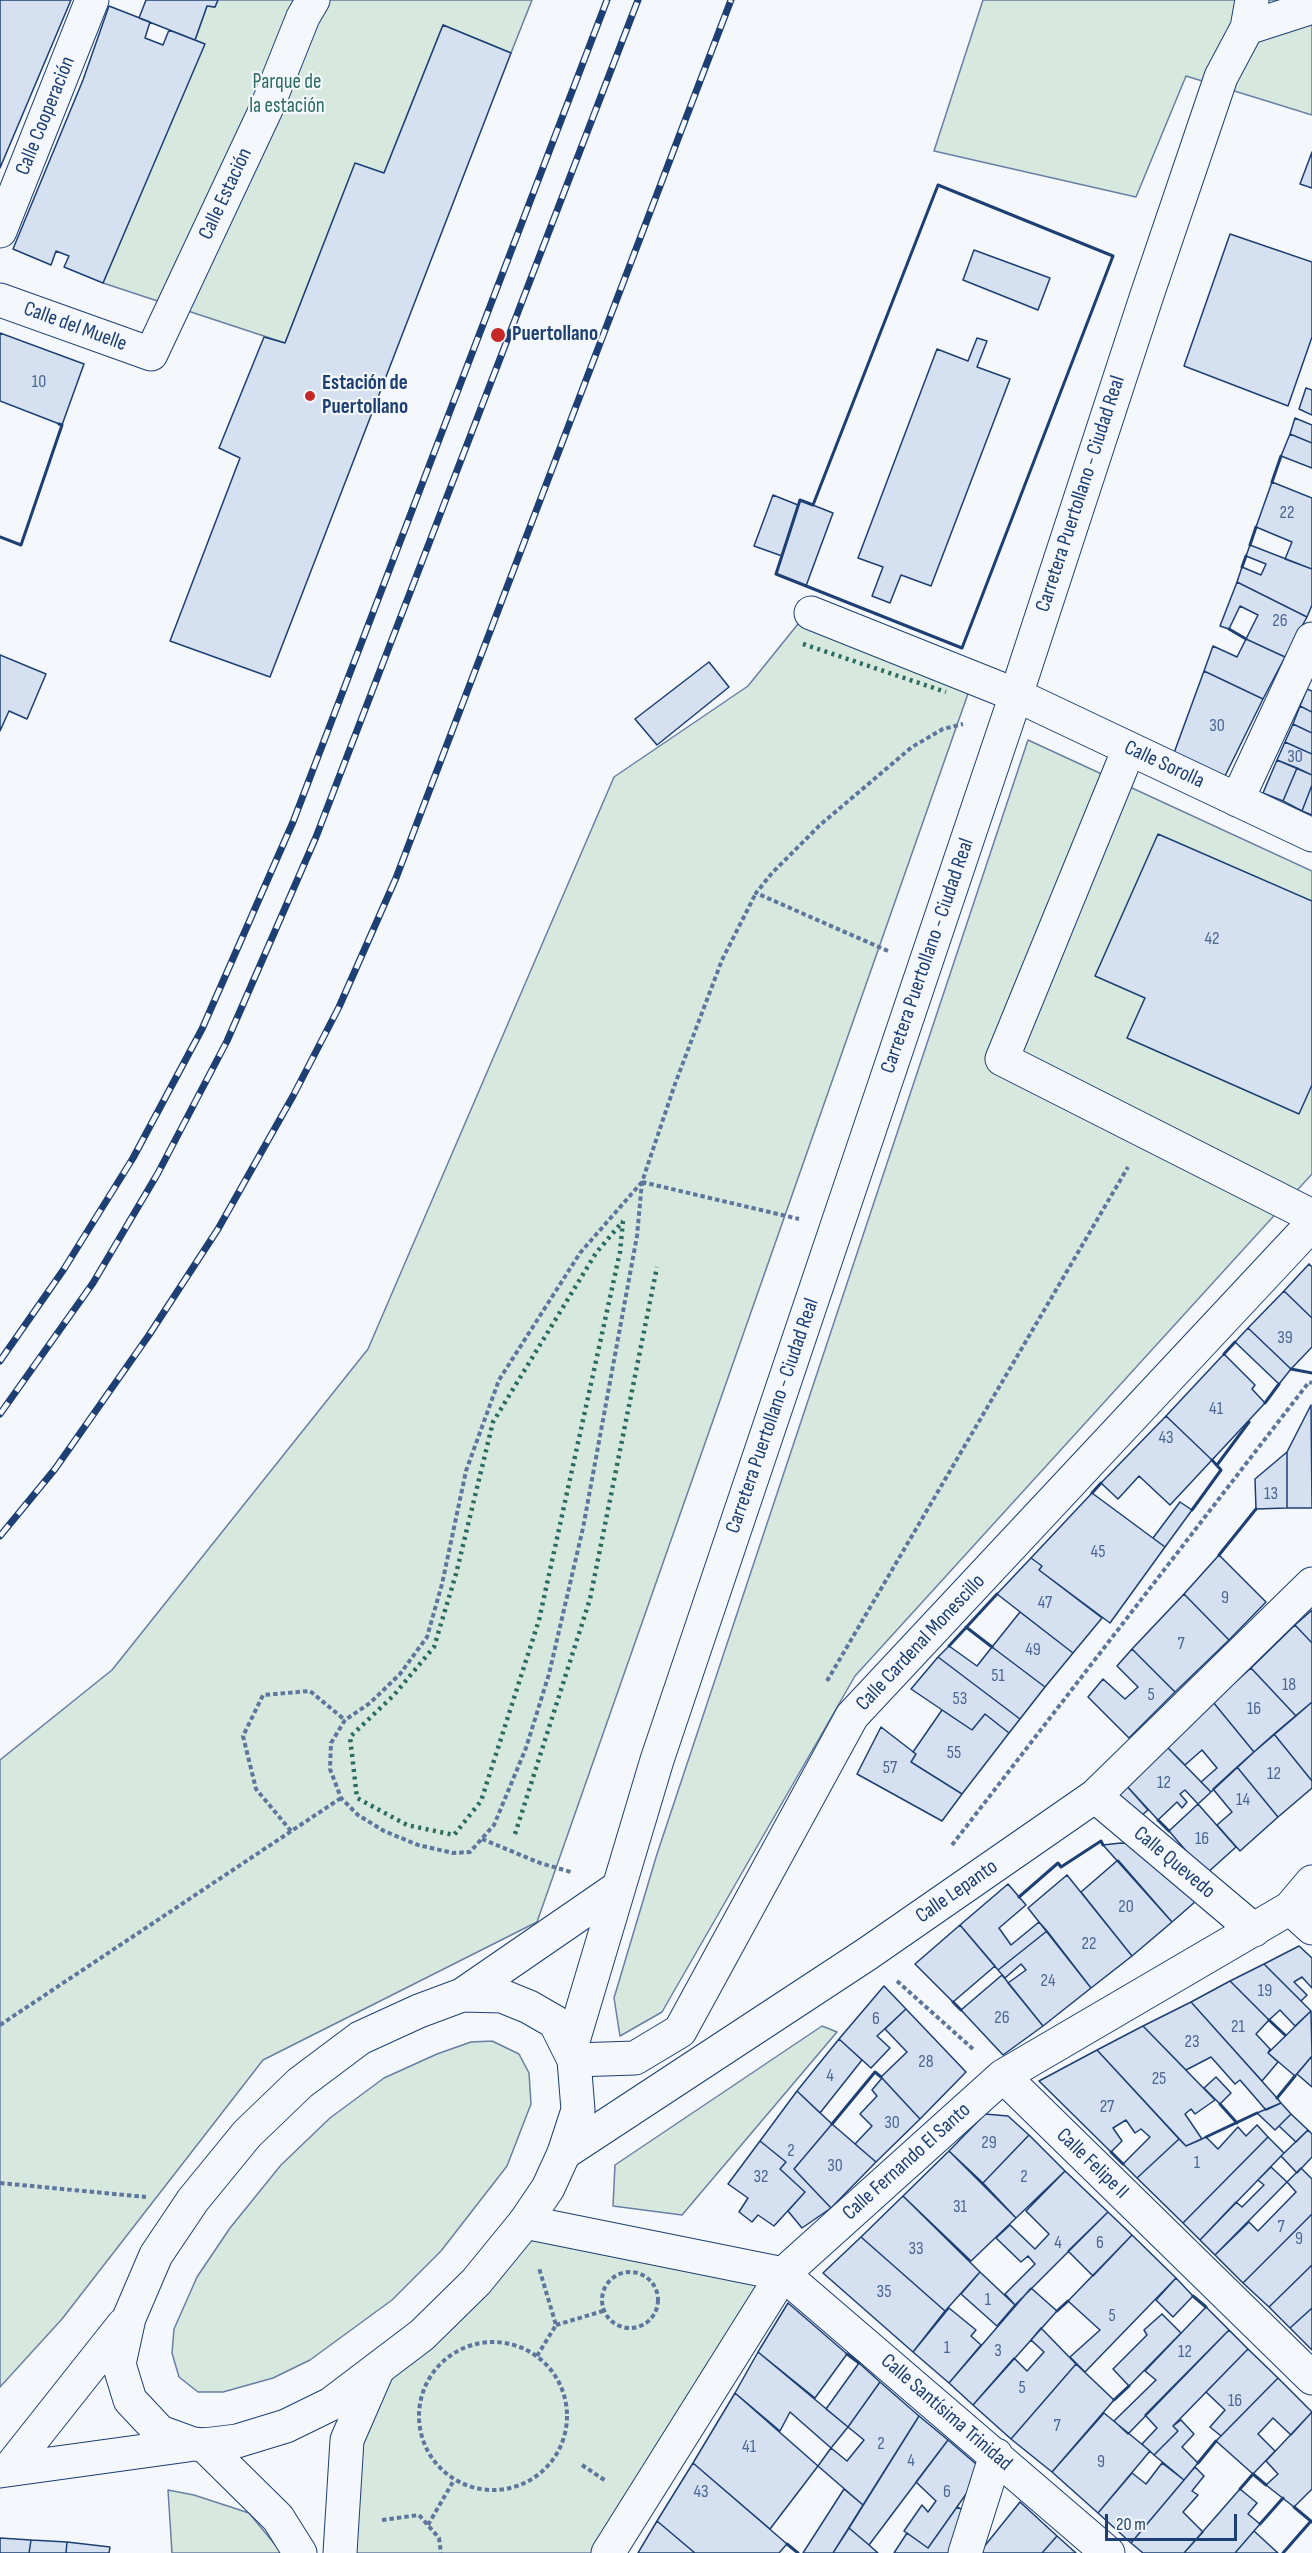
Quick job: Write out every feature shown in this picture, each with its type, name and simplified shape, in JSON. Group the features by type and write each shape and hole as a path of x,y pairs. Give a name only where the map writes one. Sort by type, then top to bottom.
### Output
{"main road":[{"name":"Calle Cooperación","path":"0,231 92,0"},
{"name":"Calle Estación","path":"151,354 267,107 303,17 313,0"},
{"name":"Carretera Puertollano - Ciudad Real","path":"572,2055 657,1760 1016,695 1143,306 1221,77 1250,14 1301,6"},
{"name":"Calle del Muelle","path":"0,300 151,354"},
{"name":"Calle Sorolla","path":"811,613 1016,695 1312,836"},
{"path":"1237,800 1312,639"},
{"path":"1129,748 1002,1059 1312,1216"},
{"name":"Calle Cardenal Monescillo","path":"572,2055 635,2058 680,2031 852,1716 1312,1224"},
{"name":"Calle Lepanto","path":"564,2153 867,1954 1095,1796 1312,1584"},
{"name":"Calle Quevedo","path":"1095,1796 1254,1929"},
{"name":"Calle Fernando El Santo","path":"608,2553 783,2274 1003,2076 1254,1929 1301,1918 1312,1882"},
{"path":"300,2553 278,2518 198,2445 160,2432 130,2400 119,2364 129,2318 156,2254 193,2200 255,2126 300,2083 360,2038 419,2011 462,1995 619,1887"},
{"path":"4,2470 237,2441 286,2426 331,2404 422,2336 476,2282 525,2222 548,2188 564,2153 578,2110 572,2055 555,2022 529,2007 502,1996 462,1995"},
{"name":"Calle Felipe II","path":"1003,2076 1312,2378"},
{"path":"525,2222 783,2274"},
{"name":"Calle Santísima Trinidad","path":"783,2274 1108,2553"},
{"path":"4,2470 129,2318"},
{"path":"345,2548 348,2440 377,2370"},
{"path":"965,2553 996,2456"}],"path":[{"path":"642,1182 580,1253 499,1380 466,1471 442,1584 427,1637 400,1674 370,1703 345,1720 331,1743 330,1769 341,1798 358,1815 384,1832 418,1845 453,1853 470,1852 494,1825 526,1748 565,1610 583,1528 637,1236 642,1182 675,1084 722,960 756,893 772,873 820,825 912,747 944,729 967,723"},
{"path":"756,893 879,948"},
{"path":"821,1691 1148,1133"},
{"path":"642,1182 807,1221"},
{"path":"947,1851 1309,1382 1312,1383"},
{"path":"291,1831 256,1789 243,1736 262,1695 310,1691 345,1720"},
{"path":"0,2025 341,1798"},
{"path":"482,1839 540,1863"},
{"path":"867,1954 1003,2076"},
{"path":"0,2183 147,2198"},
{"path":"525,2222 556,2325"},
{"path":"630,2272 647,2277 657,2293 656,2312 643,2326 625,2328 616,2325 603,2311 602,2293 613,2277 621,2273 630,2272"},
{"path":"537,2356 556,2325 603,2311"},
{"path":"492,2341 516,2345 537,2356 555,2374 566,2396 568,2422 562,2447 548,2468 528,2483 503,2491 477,2489 454,2480 436,2464 423,2444 418,2421 420,2396 431,2375 447,2357 468,2345 492,2341"},
{"path":"428,2525 454,2480"},
{"path":"345,2548 379,2521 419,2515 439,2538 441,2553"}],"green space":[{"name":"Parque de la estación","path":"218,0 532,0 511,53 443,25 384,173 355,164 285,343 103,283 204,44 195,40 207,6 215,7"},
{"path":"983,0 1312,0 1312,115 1186,76 1136,197 934,151"},
{"path":"798,624 970,688 537,1922 263,2060 62,2319 0,2387 0,1760 112,1670 368,1349 614,777 748,686"},
{"path":"1028,740 1312,871 1312,1174 855,1676 662,2012 620,2036 614,1998 657,1854"},
{"path":"822,2026 837,2032 682,2215 613,2206 615,2165"},
{"path":"492,2041 519,2054 529,2073 531,2104 507,2166 441,2251 392,2300 310,2360 273,2378 223,2392 198,2392 179,2377 172,2353 174,2329 197,2277 230,2228 281,2165 330,2118 384,2078 437,2054 471,2042"},
{"path":"525,2222 783,2274 609,2553 352,2553 347,2440 377,2371"},
{"path":"168,2490 194,2495 249,2513 282,2553 172,2553"}],"building":[{"path":"0,0 71,0 0,168"},
{"path":"146,0 218,0 215,7 207,6 195,40 139,18"},
{"path":"109,6 150,22 145,38 163,45 169,30 205,44 103,283 64,267 69,256 56,251 51,265 13,249 83,80"},
{"name":"Estación de Puertollano","path":"443,25 511,53 270,677 170,641 240,458 219,448 264,337 285,343 355,163 384,173"},
{"path":"1312,152 1312,188 1300,184"},
{"path":"1230,234 1312,262 1312,337 1288,406 1184,366"},
{"path":"974,250 1050,278 1038,310 963,280"},
{"path":"0,333 84,364 62,425 0,401"},
{"path":"977,338 987,341 977,367 1010,379 931,586 901,575 890,603 872,596 883,567 858,558 937,349 968,361"},
{"path":"1306,388 1312,390 1312,415 1299,409"},
{"path":"1295,418 1312,425 1312,443 1290,434"},
{"path":"1290,434 1312,443 1312,468 1281,456"},
{"path":"1272,482 1312,498 1312,569 1285,559 1292,542 1256,527"},
{"path":"773,495 798,505 782,556 754,546"},
{"path":"800,500 833,513 806,586 776,574"},
{"path":"1250,545 1312,569 1312,605 1307,617 1237,582 1242,567 1261,575 1266,564 1246,556"},
{"path":"1237,582 1307,617 1285,657 1246,639 1258,615 1240,606 1229,629 1220,626"},
{"path":"1246,639 1285,657 1263,699 1204,671 1213,646 1237,657"},
{"path":"0,655 46,674 27,719 9,711 0,731"},
{"path":"709,662 729,687 657,745 635,719"},
{"path":"1204,671 1263,699 1225,776 1174,753"},
{"path":"1307,689 1312,691 1312,712 1300,706"},
{"path":"1300,706 1312,712 1312,733 1293,724"},
{"path":"1293,724 1312,733 1312,754 1285,742"},
{"path":"1285,742 1312,754 1312,775 1277,760"},
{"path":"1277,760 1297,768 1283,801 1263,793"},
{"path":"1297,768 1312,775 1312,785 1302,811 1283,801"},
{"path":"1312,785 1312,815 1302,811"},
{"path":"1158,834 1312,901 1312,1085 1299,1114 1127,1038 1145,998 1095,976"},
{"path":"1309,1264 1312,1267 1312,1318 1284,1291"},
{"path":"1284,1291 1312,1318 1312,1347 1291,1369 1248,1328"},
{"path":"1248,1328 1291,1369 1279,1384 1235,1342"},
{"path":"1224,1354 1255,1385 1252,1389 1265,1403 1212,1460 1166,1416"},
{"path":"1311,1405 1312,1508 1287,1508 1287,1452"},
{"path":"1166,1416 1212,1460 1170,1505 1139,1476 1118,1499 1101,1483"},
{"path":"1287,1452 1287,1508 1256,1509 1255,1479"},
{"path":"1092,1493 1165,1547 1110,1623 1039,1570 1042,1566 1031,1558"},
{"path":"1180,1502 1192,1510 1165,1547 1153,1538"},
{"path":"1219,1555 1266,1602 1229,1640 1184,1594"},
{"path":"1031,1558 1042,1566 1039,1570 1102,1618 1073,1653 997,1594"},
{"path":"1184,1594 1229,1640 1175,1692 1132,1649"},
{"path":"1312,1610 1312,1643 1295,1625"},
{"path":"1020,1612 1073,1653 1045,1687 992,1647"},
{"path":"1295,1625 1312,1643 1312,1702 1296,1716 1251,1668"},
{"path":"949,1646 977,1666 992,1647 1045,1687 1020,1719 938,1657"},
{"path":"1132,1649 1175,1692 1129,1738 1088,1697 1103,1679 1125,1699 1138,1687 1117,1666"},
{"path":"938,1657 1020,1719 1009,1733 985,1714 972,1730 911,1689"},
{"path":"1251,1668 1296,1716 1254,1752 1213,1702"},
{"path":"1213,1702 1254,1752 1211,1792 1201,1782 1217,1768 1202,1750 1185,1765 1166,1746"},
{"path":"1312,1702 1312,1781 1274,1734"},
{"path":"942,1710 972,1730 985,1714 1009,1733 962,1794 911,1762 916,1754 913,1752"},
{"path":"881,1727 916,1754 911,1762 962,1794 942,1821 857,1774"},
{"path":"1274,1734 1312,1781 1312,1788 1278,1817 1237,1767"},
{"path":"1166,1746 1211,1792 1198,1804 1185,1790 1180,1794 1187,1802 1182,1808 1177,1802 1158,1820 1125,1784"},
{"path":"1237,1767 1278,1817 1240,1851 1217,1825 1232,1812 1213,1789"},
{"path":"1125,1784 1148,1810 1134,1822 1111,1797"},
{"path":"1198,1804 1236,1847 1206,1874 1169,1831"},
{"path":"1140,1844 1196,1901 1172,1922 1103,1845"},
{"path":"1118,1860 1172,1922 1132,1956 1081,1892"},
{"path":"1067,1875 1132,1956 1091,1988 1028,1908"},
{"path":"1008,1884 1026,1905 999,1928 1011,1945 1039,1922 1047,1931 998,1970 960,1925"},
{"path":"960,1925 995,1966 953,2002 915,1964"},
{"path":"1047,1931 1091,1988 1043,2026 1008,1983 1026,1970 1021,1964 1005,1978 998,1970"},
{"path":"1299,1946 1312,1958 1312,1988 1302,1977 1294,1982 1307,1995 1301,2001 1264,1964"},
{"path":"1264,1964 1311,2011 1295,2026 1280,2010 1269,2020 1230,1981"},
{"path":"1002,1975 1043,2026 1003,2055 961,2010"},
{"path":"1230,1981 1269,2020 1256,2034 1270,2049 1268,2053 1278,2062 1262,2081 1191,2002"},
{"path":"884,1986 906,2009 877,2036 890,2048 871,2068 839,2039"},
{"path":"1191,2002 1281,2103 1266,2110 1240,2080 1235,2084 1211,2057 1186,2070 1143,2026"},
{"path":"906,2009 966,2072 920,2119 881,2077 907,2052 885,2029"},
{"path":"1311,2011 1312,2056 1295,2076 1268,2053"},
{"path":"1143,2026 1215,2100 1195,2114 1191,2109 1185,2114 1202,2139 1186,2146 1097,2050"},
{"path":"839,2039 862,2060 820,2113 797,2091"},
{"path":"1097,2050 1179,2139 1137,2178 1123,2164 1150,2137 1141,2129 1135,2133 1126,2120 1113,2128 1122,2141 1111,2152 1039,2081"},
{"path":"1312,2056 1312,2087 1297,2074"},
{"path":"1216,2077 1231,2093 1220,2104 1204,2088"},
{"path":"882,2078 920,2119 876,2162 855,2144 872,2126 860,2114 877,2096 872,2090"},
{"path":"797,2091 832,2124 794,2169 831,2208 802,2228 788,2211 805,2192 780,2169 786,2162 760,2141"},
{"path":"1281,2103 1291,2114 1275,2130 1257,2113"},
{"path":"985,2114 1008,2116 1029,2135 983,2183 949,2151"},
{"path":"1291,2114 1308,2130 1296,2142 1279,2126"},
{"path":"832,2124 876,2162 831,2208 794,2169"},
{"path":"1257,2125 1268,2137 1183,2223 1137,2178 1179,2139 1186,2146 1206,2137 1218,2149 1238,2127 1246,2136"},
{"path":"1308,2130 1312,2134 1312,2157 1297,2173 1281,2156"},
{"path":"1029,2135 1065,2171 1016,2218 983,2183"},
{"path":"1268,2137 1284,2153 1200,2240 1183,2223"},
{"path":"760,2141 786,2162 780,2169 805,2192 774,2226 758,2215 752,2222 739,2212 748,2198 728,2184"},
{"path":"949,2151 1016,2218 971,2261 903,2196"},
{"path":"1271,2167 1287,2182 1215,2255 1200,2240 1236,2202 1242,2207 1264,2185 1258,2180"},
{"path":"1301,2168 1312,2179 1312,2214 1243,2283 1215,2255 1249,2222 1258,2231 1296,2192 1287,2182"},
{"path":"1065,2171 1108,2212 1015,2305 1005,2294 1035,2264 1028,2256 1021,2262 996,2238 1010,2225 1035,2249 1049,2234 1026,2211"},
{"path":"903,2196 980,2272 945,2311 861,2237"},
{"path":"1108,2212 1132,2235 1093,2276 1068,2251"},
{"path":"1312,2214 1312,2265 1269,2307 1243,2283"},
{"path":"1132,2235 1176,2278 1085,2372 1070,2357 1100,2330 1068,2301"},
{"path":"861,2237 945,2311 913,2352 823,2273"},
{"path":"1312,2265 1312,2308 1290,2328 1269,2307"},
{"path":"980,2272 1015,2305 997,2326 961,2294"},
{"path":"1176,2278 1193,2296 1173,2317 1156,2300"},
{"path":"1031,2288 1057,2311 973,2405 949,2383"},
{"path":"788,2303 847,2354 815,2398 758,2352"},
{"path":"1206,2307 1229,2330 1128,2434 1114,2421 1156,2380 1145,2371"},
{"path":"949,2308 976,2330 971,2336 981,2345 949,2383 913,2352"},
{"path":"1312,2308 1312,2350 1290,2328"},
{"path":"1162,2314 1181,2333 1129,2386 1113,2369 1147,2335 1144,2330"},
{"path":"1041,2328 1076,2364 1011,2439 973,2405 1014,2358 1027,2371 1044,2352 1031,2340"},
{"path":"1229,2330 1248,2349 1173,2426 1178,2431 1154,2455 1142,2444 1157,2428 1145,2415"},
{"path":"1248,2349 1278,2378 1221,2436 1210,2427 1225,2410 1206,2392"},
{"path":"758,2352 848,2427 831,2448 790,2412 780,2431 735,2393"},
{"path":"859,2363 880,2382 848,2427 826,2409"},
{"path":"1076,2364 1114,2400 1052,2472 1011,2439"},
{"path":"1278,2378 1312,2412 1291,2435 1273,2418 1258,2434 1275,2451 1253,2474 1216,2441"},
{"path":"880,2382 919,2416 863,2505 818,2466 831,2448 847,2461 864,2440 848,2427"},
{"path":"735,2393 818,2466 770,2529 693,2463"},
{"path":"1312,2412 1312,2489 1294,2507 1266,2485 1278,2474 1266,2461"},
{"path":"1104,2413 1150,2451 1098,2513 1052,2472"},
{"path":"919,2416 948,2440 869,2545 849,2528"},
{"path":"1181,2420 1194,2434 1182,2447 1198,2463 1184,2480 1154,2455 1178,2431 1173,2426"},
{"path":"948,2440 983,2470 928,2548 904,2531 922,2505 928,2512 936,2501 916,2482"},
{"path":"693,2463 787,2544 779,2553 695,2553 657,2521"},
{"path":"1162,2463 1184,2480 1131,2543 1098,2513 1132,2473 1146,2484"},
{"path":"1195,2467 1204,2476 1192,2491 1198,2495 1183,2512 1203,2532 1184,2553 1143,2553 1131,2543"},
{"path":"844,2489 863,2505 833,2553 803,2553"},
{"path":"1240,2489 1257,2503 1248,2514 1260,2524 1235,2553 1184,2553"},
{"path":"1020,2502 1057,2536 1042,2553 979,2553"},
{"path":"957,2507 963,2510 949,2553 894,2553 907,2533 928,2548"},
{"path":"657,2521 695,2553 638,2553"},
{"path":"849,2528 869,2545 878,2553 833,2553"},
{"path":"1254,2531 1278,2553 1235,2553"},
{"path":"1057,2536 1076,2553 1042,2553"},
{"path":"0,2538 31,2540 29,2553 0,2553"},
{"path":"31,2540 67,2542 66,2553 29,2553"},
{"path":"67,2542 110,2547 109,2553 66,2553"}],"railway":[{"path":"0,1361 64,1269 133,1158 202,1029 293,822 607,0"},
{"path":"0,1414 93,1283 158,1173 227,1041 316,837 638,0"},
{"path":"0,1536 55,1469 149,1335 218,1229 293,1096 339,1007 396,878 731,0"}],"hedge":[{"path":"803,644 946,692"},
{"path":"623,1221 620,1252 539,1620 481,1801 454,1835 407,1825 357,1798 350,1737 394,1695 434,1647 456,1574 493,1422 596,1253 623,1221"},
{"path":"515,1834 590,1599 657,1267"}],"wall":[{"path":"938,185 1113,256 962,648 776,574 800,500 813,505 938,185"},
{"path":"0,537 21,545 62,425 59,424"},
{"path":"1272,482 1281,456"},
{"path":"1250,545 1256,527"},
{"path":"1242,567 1246,556"},
{"path":"1229,629 1246,639"},
{"path":"1224,1354 1235,1342"},
{"path":"1291,1369 1312,1373"},
{"path":"1265,1403 1279,1384"},
{"path":"1217,1465 1249,1422"},
{"path":"1192,1510 1221,1470 1212,1460"},
{"path":"1092,1493 1101,1483"},
{"path":"1219,1555 1256,1509"},
{"path":"949,1646 997,1594"},
{"path":"966,1627 992,1647"},
{"path":"1158,1820 1169,1831"},
{"path":"1019,1897 1058,1863 1061,1867 1101,1841 1103,1845"},
{"path":"953,2002 961,2010"},
{"path":"1269,2020 1285,2035"},
{"path":"832,2124 875,2072 881,2077"},
{"path":"1277,2098 1295,2076"},
{"path":"1220,2104 1237,2123"},
{"path":"1206,2137 1257,2113"},
{"path":"1111,2152 1123,2164"},
{"path":"1193,2296 1206,2307"},
{"path":"1057,2311 1068,2301"},
{"path":"847,2354 859,2363"},
{"path":"1114,2400 1129,2386"},
{"path":"1198,2463 1216,2441"},
{"path":"1240,2489 1253,2474 1266,2485"},
{"path":"1260,2524 1283,2498"},
{"path":"1294,2507 1312,2522"},
{"path":"1283,2553 1311,2521"},
{"path":"787,2544 798,2553"}],"place":[{"name":"Puertollano","path":"498,335"},
{"name":"Estación de Puertollano","path":"310,396"}]}
